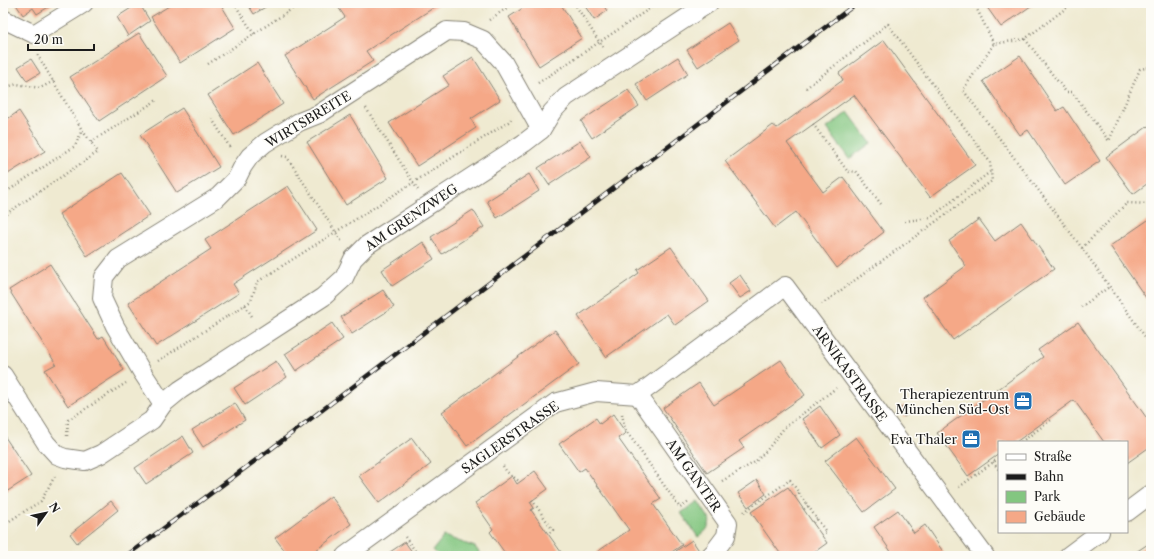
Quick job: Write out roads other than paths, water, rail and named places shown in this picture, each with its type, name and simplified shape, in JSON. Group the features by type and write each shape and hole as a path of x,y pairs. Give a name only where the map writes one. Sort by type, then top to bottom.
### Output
{"street":[{"path":"3,19 34,34 84,3"},
{"name":"AM GRENZWEG","path":"3,375 46,443 57,455 65,458 85,461 101,454 152,420 163,404 180,390 323,297 344,278 353,259 367,246 524,143 541,130 552,112 566,97 709,3"},
{"name":"WIRTSBREITE","path":"163,404 115,326 102,298 104,277 118,260 218,196 237,178 242,166 250,156 265,143 299,122 319,114 447,31 464,32 483,40 503,62 541,130"},
{"name":"ARNIKASTRASSE","path":"638,394 785,286 985,556"},
{"name":"SAGLERSTRASSE","path":"345,556 555,403 596,392 638,394"},
{"name":"AM GANTER","path":"638,394 728,523 726,536 710,556"},
{"path":"1128,511 1151,494"},
{"path":"1068,556 1099,533"}],"railway":[{"path":"126,556 271,449 857,3"}],"place":[{"name":"Therapiezentrum München Süd-Ost","path":"1023,401"},
{"name":"Eva Thaler","path":"971,439"}]}
